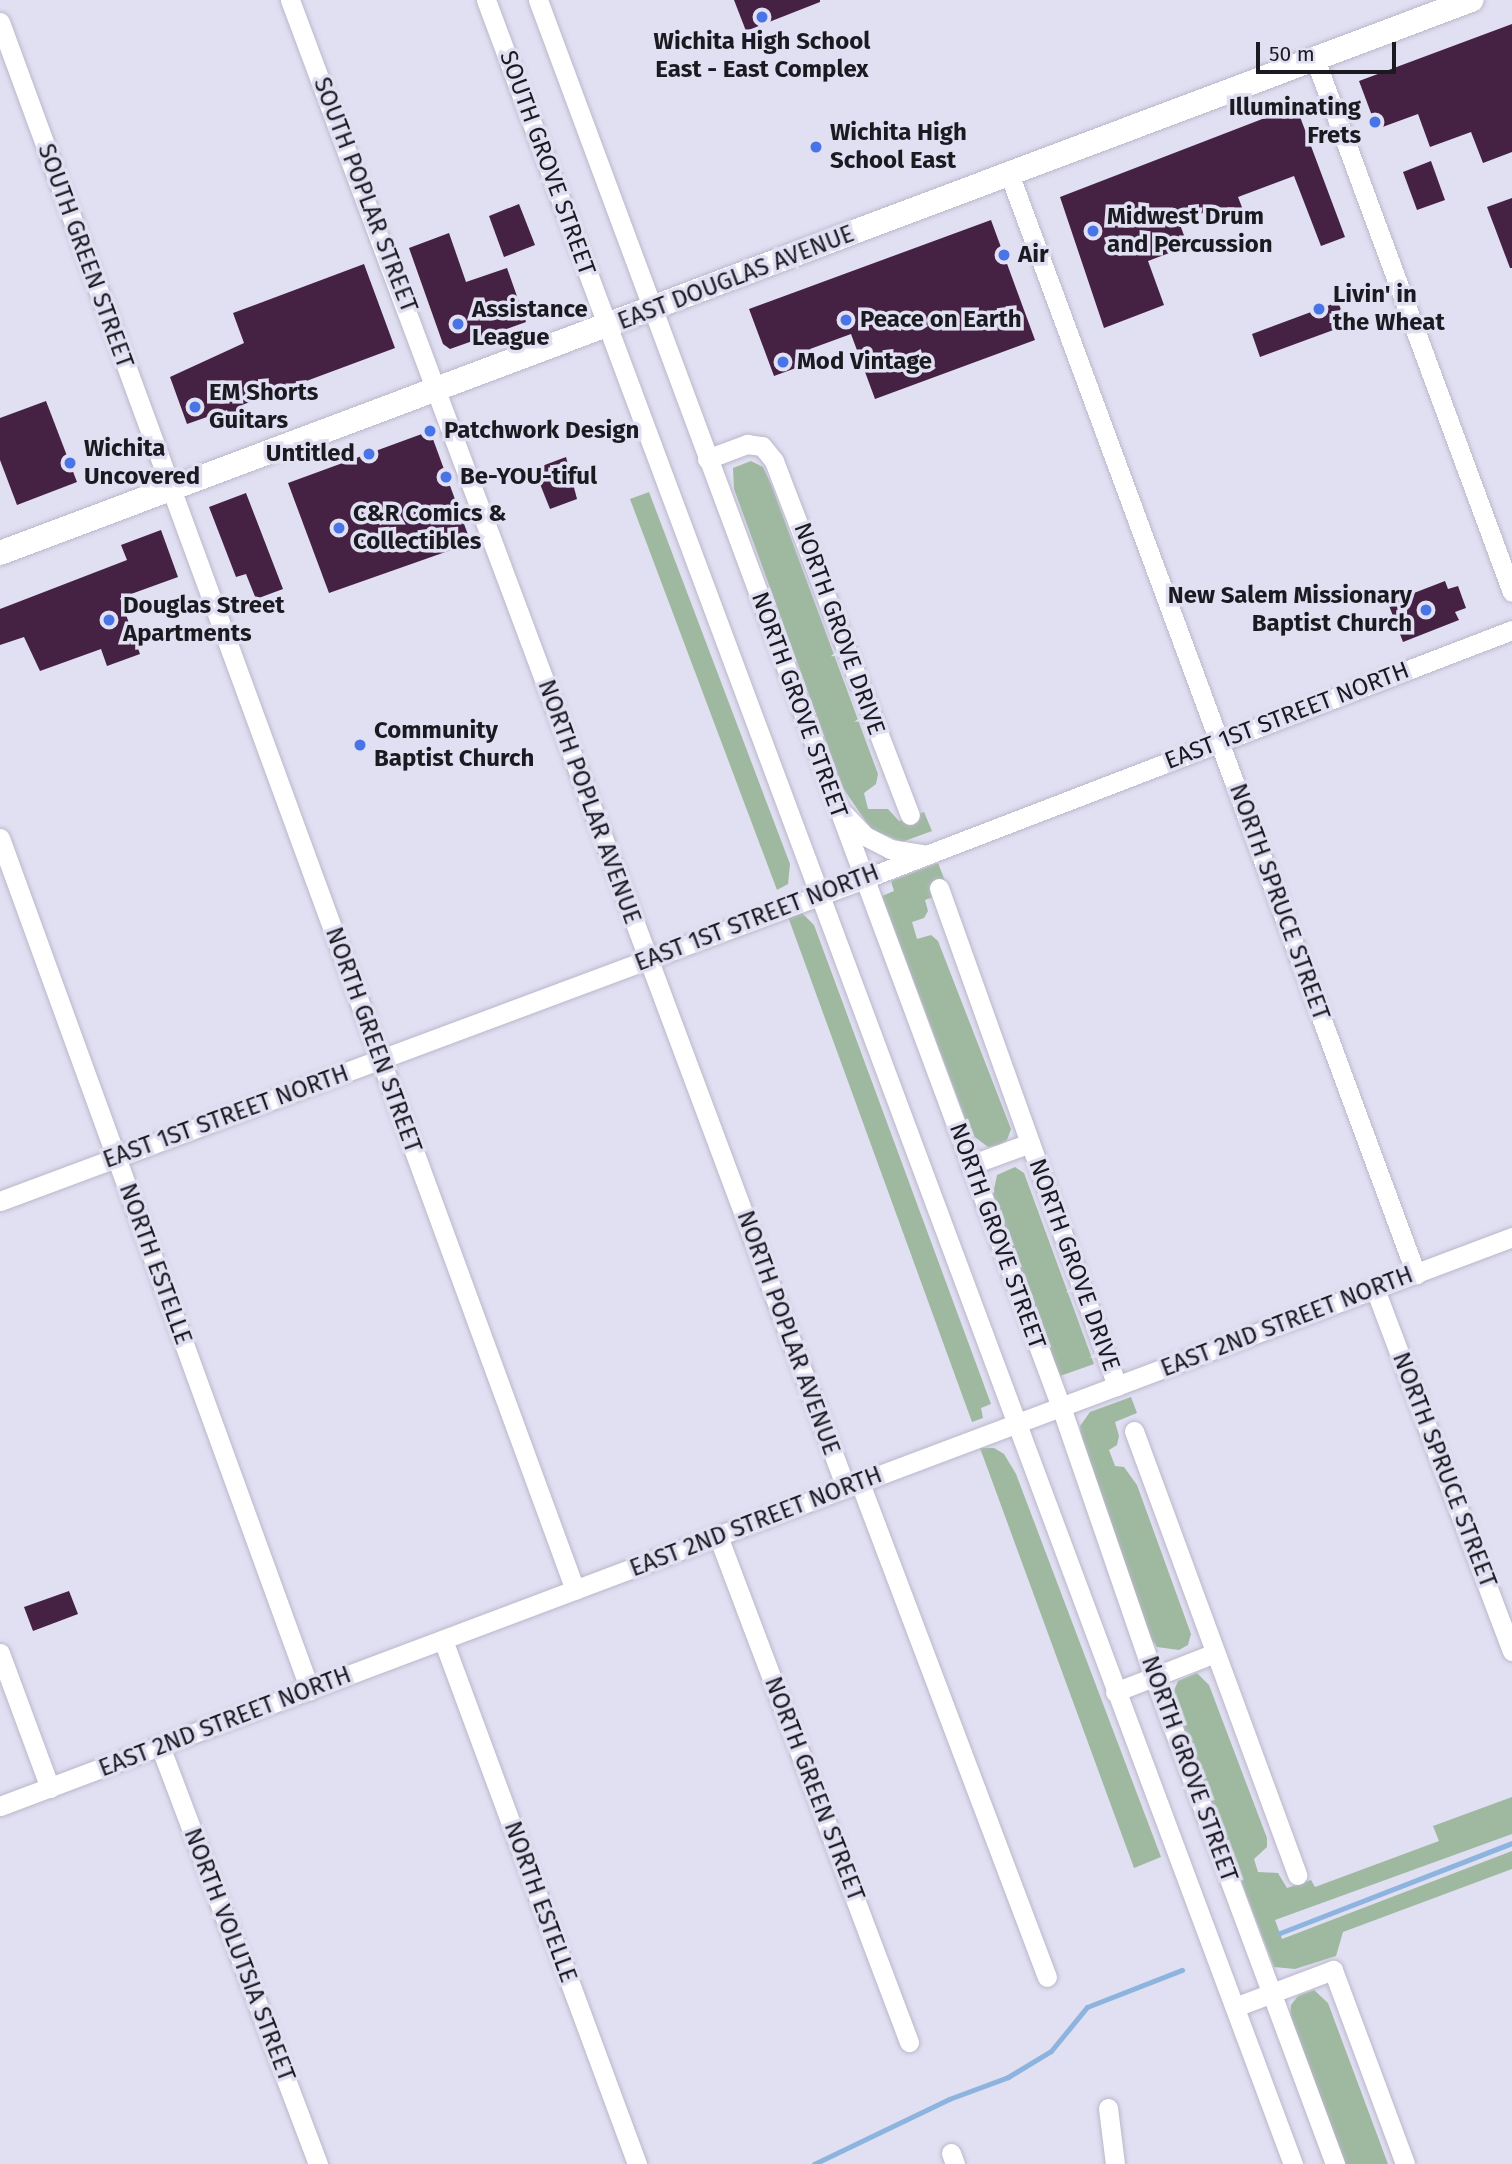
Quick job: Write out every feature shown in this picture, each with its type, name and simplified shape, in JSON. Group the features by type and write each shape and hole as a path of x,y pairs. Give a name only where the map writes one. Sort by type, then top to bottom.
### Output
{"main road":[{"name":"EAST DOUGLAS AVENUE","path":"0,553 1010,176 1471,0"}],"street":[{"name":"SOUTH POPLAR STREET","path":"290,0 438,390"},
{"name":"SOUTH GROVE STREET","path":"486,0 607,327"},
{"name":"SOUTH GROVE STREET","path":"538,0 652,310"},
{"name":"SOUTH GREEN STREET","path":"0,22 171,490"},
{"path":"1314,59 1512,592"},
{"name":"NORTH SPRUCE STREET","path":"1010,176 1416,1273"},
{"name":"NORTH GROVE STREET","path":"652,310 1061,1407 1154,1677 1335,2164"},
{"name":"NORTH GROVE STREET","path":"607,327 1014,1425 1293,2164"},
{"name":"NORTH POPLAR AVENUE","path":"438,390 648,958 1047,1977"},
{"name":"NORTH GROVE DRIVE","path":"707,459 747,443 762,446 786,484 910,815"},
{"name":"NORTH GREEN STREET","path":"171,490 575,1590"},
{"name":"EAST 1ST STREET NORTH","path":"0,1201 863,879 1512,630"},
{"path":"835,801 865,836 890,849 924,854"},
{"name":"NORTH ESTELLE","path":"0,838 310,1690"},
{"name":"NORTH GROVE DRIVE","path":"939,888 1117,1386"},
{"name":"NORTH GROVE DRIVE","path":"970,1165 1030,1143"},
{"name":"EAST 2ND STREET NORTH","path":"0,1806 1512,1237"},
{"name":"NORTH SPRUCE STREET","path":"1376,1289 1512,1651"},
{"path":"1133,1431 1297,1875"},
{"name":"NORTH GREEN STREET","path":"718,1536 909,2042"},
{"name":"NORTH ESTELLE","path":"443,1640 637,2164"},
{"path":"0,1653 50,1788"},
{"path":"1115,1692 1215,1653"},
{"name":"NORTH VOLUTSIA STREET","path":"160,1746 318,2164"},
{"path":"1235,2007 1333,1970 1405,2164"},
{"path":"1108,2108 1115,2164"}],"green space":[{"path":"751,461 763,467 771,484 878,774 876,784 864,793 868,809 888,809 899,821 924,812 932,831 902,842 871,829 843,788 734,489 733,468"},
{"path":"649,492 790,864 788,884 777,890 630,499"},
{"path":"938,863 949,891 925,900 928,911 924,918 912,922 917,939 931,935 938,941 1011,1129 1007,1140 988,1147 971,1134 882,896 894,891 891,881"},
{"path":"800,911 814,925 991,1404 981,1408 983,1418 972,1422 787,914"},
{"path":"1015,1167 1024,1173 1094,1364 1060,1376 993,1194 997,1175"},
{"path":"1131,1397 1137,1413 1115,1422 1119,1436 1117,1445 1109,1450 1115,1466 1124,1467 1137,1485 1191,1634 1188,1645 1179,1650 1157,1647 1150,1637 1081,1437 1080,1426 1090,1412"},
{"path":"980,1448 994,1448 1004,1454 1016,1474 1161,1857 1134,1868"},
{"path":"1197,1673 1209,1685 1267,1838 1267,1847 1254,1859 1258,1872 1278,1873 1287,1888 1311,1880 1315,1887 1439,1841 1433,1826 1512,1797 1512,1834 1275,1920 1282,1939 1512,1851 1512,1869 1343,1932 1336,1956 1295,1969 1274,1967 1175,1708 1173,1693 1178,1681"},
{"path":"1314,1990 1328,2003 1388,2164 1344,2164 1290,2018 1291,2005 1298,1996"}],"building":[{"name":"Wichita High School East - East Complex","path":"734,0 820,0 820,2 746,31"},
{"path":"1512,24 1512,152 1483,163 1471,132 1430,147 1418,114 1377,129 1359,81"},
{"path":"1296,106 1345,237 1321,246 1294,176 1238,197 1245,215 1225,223 1219,207 1179,222 1188,246 1148,261 1164,305 1104,328 1060,197"},
{"path":"1431,161 1445,200 1417,210 1403,172"},
{"path":"1512,198 1512,268 1510,268 1487,207"},
{"path":"519,204 535,245 504,257 489,216"},
{"path":"991,220 1035,340 875,399 851,334 810,349 815,361 774,376 749,309"},
{"path":"449,233 466,282 507,268 526,322 450,349 443,344 409,248"},
{"path":"364,264 395,348 242,405 246,415 231,420 227,410 187,424 170,377 244,343 233,313"},
{"path":"1338,302 1347,325 1260,357 1252,334"},
{"path":"46,401 77,482 17,505 0,460 0,418"},
{"path":"430,431 471,543 329,593 288,483"},
{"path":"566,457 577,499 550,509 534,469"},
{"path":"246,493 283,589 256,599 246,574 236,577 209,507"},
{"path":"161,530 178,577 120,598 140,654 107,666 101,649 40,671 24,637 0,645 0,609 127,560 121,545"},
{"name":"New Salem Missionary Baptist Church","path":"1445,581 1448,589 1458,586 1466,608 1455,612 1459,620 1403,642 1388,603"},
{"path":"69,1591 78,1614 33,1631 24,1607"}],"waterway":[{"path":"1280,1933 1512,1843"},
{"path":"814,2164 949,2099 1008,2077 1051,2051 1087,2007 1182,1970"}],"place":[{"name":"Wichita High School East - East Complex","path":"762,17"},
{"name":"Illuminating Frets","path":"1375,122"},
{"name":"Wichita High School East","path":"816,147"},
{"name":"Midwest Drum and Percussion","path":"1093,231"},
{"name":"Air","path":"1004,255"},
{"name":"Livin' in the Wheat","path":"1319,309"},
{"name":"Peace on Earth","path":"846,320"},
{"name":"Assistance League","path":"458,324"},
{"name":"Mod Vintage","path":"783,362"},
{"name":"EM Shorts Guitars","path":"195,407"},
{"name":"Patchwork Design","path":"430,431"},
{"name":"Untitled","path":"369,454"},
{"name":"Wichita Uncovered","path":"70,463"},
{"name":"Be-YOU-tiful","path":"446,477"},
{"name":"C&R Comics & Collectibles","path":"339,528"},
{"name":"New Salem Missionary Baptist Church","path":"1426,610"},
{"name":"Douglas Street Apartments","path":"109,620"},
{"name":"Community Baptist Church","path":"360,745"}]}
